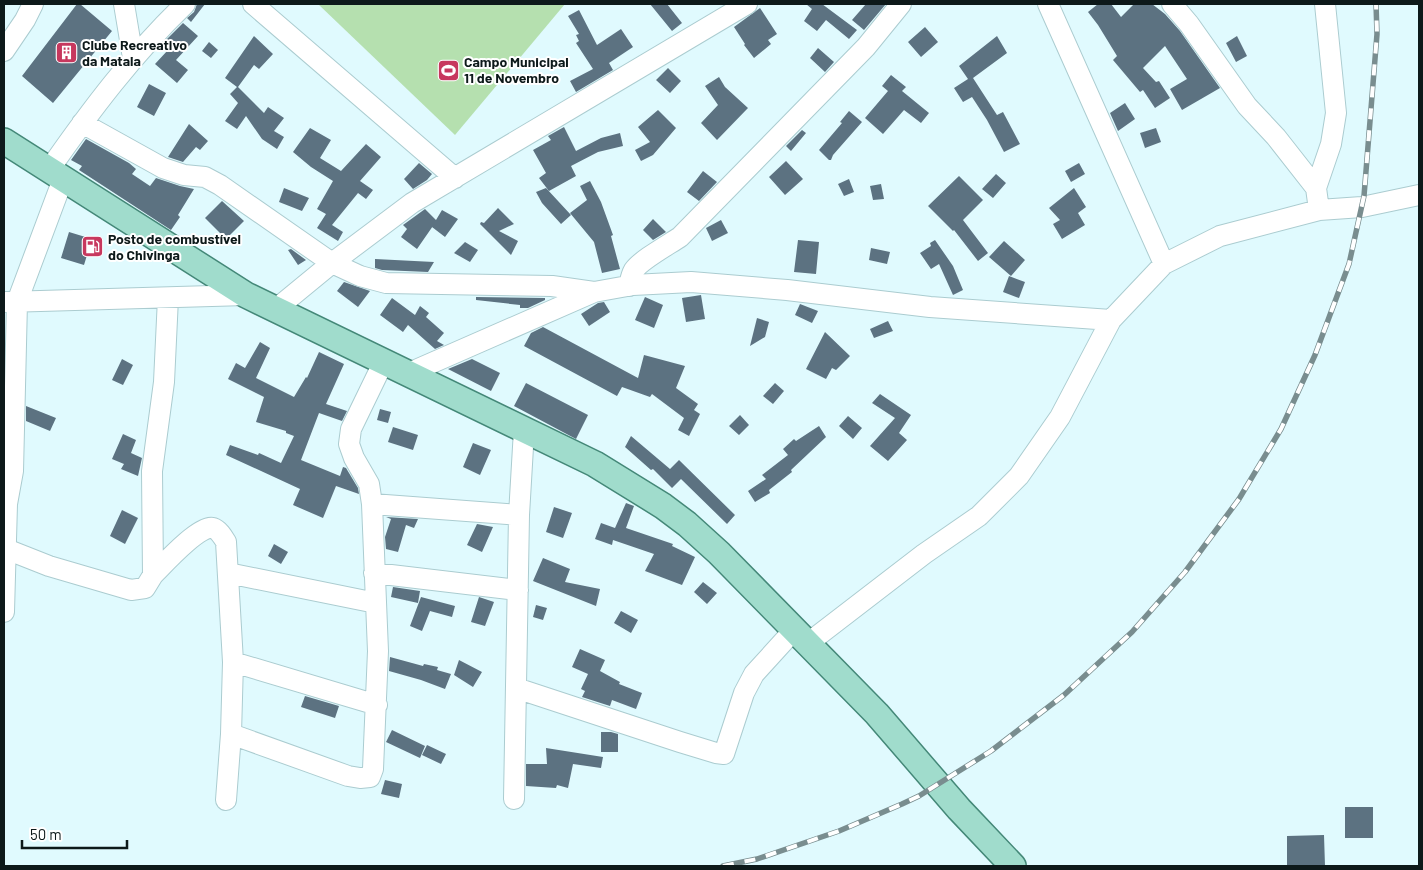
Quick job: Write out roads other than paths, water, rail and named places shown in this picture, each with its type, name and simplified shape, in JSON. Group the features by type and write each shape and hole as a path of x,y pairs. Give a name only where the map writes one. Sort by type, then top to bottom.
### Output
{"main road":[{"path":"4,141 246,295 595,464 663,506 687,524 719,553 876,714 959,809 1013,866"}],"street":[{"path":"4,51 33,4"},
{"path":"124,4 133,58"},
{"path":"4,612 5,528 7,504 14,471 11,302 56,174 82,123 133,58 185,4"},
{"path":"253,4 455,178"},
{"path":"276,309 332,263 412,203 747,4"},
{"path":"629,286 633,272 642,261 680,237 866,47 901,4"},
{"path":"1048,4 1164,264"},
{"path":"1172,4 1189,24 1247,106 1276,137 1316,188"},
{"path":"1319,210 1316,188 1331,144 1336,113 1325,4"},
{"path":"82,123 163,168 184,175 205,178 220,185 332,263 360,276 386,283 552,286 594,292"},
{"path":"516,688 680,742 724,754 744,693 754,674 801,637 980,516 1019,476 1060,417 1111,320 1164,264 1220,236 1319,210 1362,207 1419,195"},
{"path":"409,374 594,292 629,286 691,282 787,290 930,307 1111,320"},
{"path":"11,302 246,295"},
{"path":"153,575 152,471 164,382 168,298"},
{"path":"231,734 348,776 370,777 374,769 378,651 372,504 369,484 354,458 349,444 352,429 384,361"},
{"path":"514,799 519,515 524,430"},
{"path":"372,504 519,515"},
{"path":"6,549 49,566 131,590 144,588 153,575 196,534 206,528 213,528 221,534 226,542 232,662 231,734 226,800"},
{"path":"228,573 376,604"},
{"path":"374,573 518,590"},
{"path":"232,662 376,705"}],"railway":[{"path":"723,866 757,859 839,831 902,804 919,796 991,751 1064,695 1132,632 1185,572 1239,499 1281,429 1315,355 1349,264 1364,196 1377,34 1376,4"}],"place":[{"name":"Clube Recreativo da Matala","path":"66,53"},
{"name":"Campo Municipal 11 de Novembro","path":"448,70"},
{"name":"Posto de combustível do Chivinga","path":"92,247"}]}
